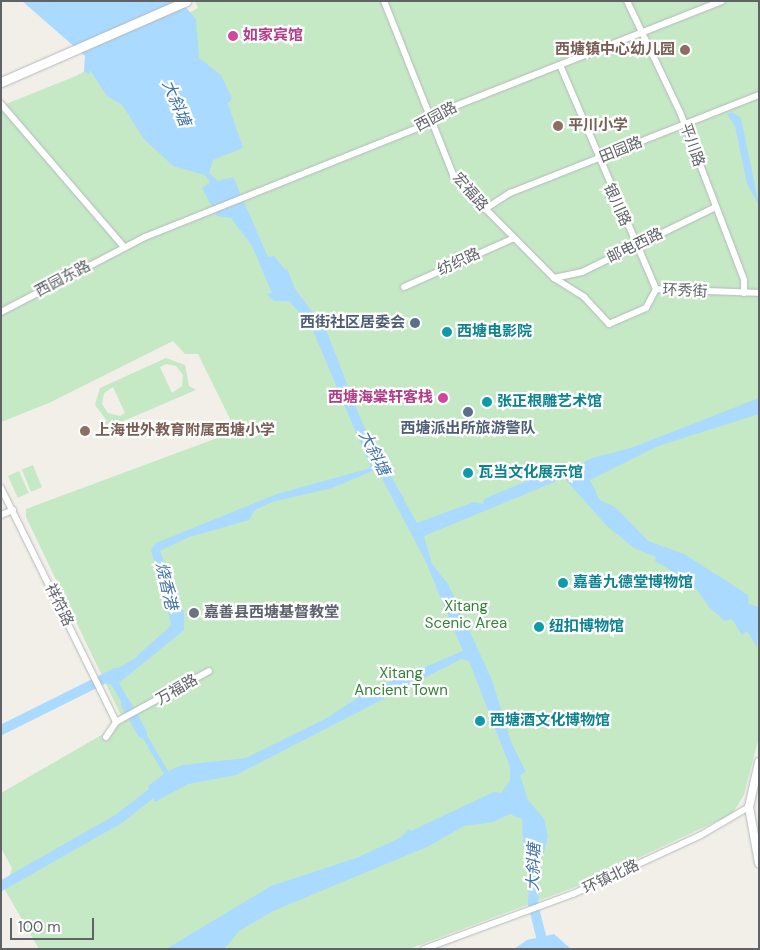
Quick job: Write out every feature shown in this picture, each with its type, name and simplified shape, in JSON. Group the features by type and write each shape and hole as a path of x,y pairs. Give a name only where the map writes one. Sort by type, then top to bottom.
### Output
{"main road":[{"path":"1,82 18,72 171,1"},
{"path":"1,77 18,72 186,1"}],"street":[{"name":"宏福路","path":"384,1 454,177 554,278"},
{"name":"平川路","path":"627,1 645,31 685,126 714,208 744,280 744,293"},
{"name":"西园路","path":"124,247 432,122 440,112 722,1"},
{"name":"银川路","path":"560,65 635,246 656,289"},
{"name":"田园路","path":"485,209 510,193 685,126 759,95"},
{"path":"1,104 124,247"},
{"name":"邮电西路","path":"554,278 582,272 714,208"},
{"name":"纺织路","path":"404,287 514,238"},
{"name":"西园东路","path":"1,312 124,247"},
{"name":"环秀街","path":"554,278 584,296 609,324 646,308 656,289 759,293"},
{"name":"祥符路","path":"1,488 116,722"},
{"path":"1,515 13,510"},
{"name":"万福路","path":"116,722 127,719 209,671"},
{"path":"106,737 116,722"},
{"path":"759,762 749,807 759,863"},
{"name":"环镇北路","path":"424,949 554,901 701,835 749,807"}],"green space":[{"name":"Xitang Scenic Area","path":"195,1 759,1 759,737 744,795 732,814 578,886 409,949 226,949 218,925 165,949 39,949 5,890 12,868 1,848 1,793 124,722 26,517 26,509 236,431 198,354 185,354 173,341 49,403 1,422 1,106 76,76 198,8"},
{"path":"166,358 185,365 189,386 196,390 100,431 98,425 107,421 95,405 100,388","holes":["166,364 176,366 183,375 182,386 172,393 160,367","113,387 125,413 120,416 108,413 102,404 104,393"]},
{"path":"33,465 42,487 31,492 22,469"},
{"path":"19,471 29,493 18,498 8,476"}],"water":[{"path":"22,1 180,1 196,19 199,58 221,75 232,98 228,104 243,148 213,160 209,173 218,181 233,177 268,257 274,256 287,272 286,265 295,289 326,330 363,425 417,523 474,502 483,504 484,499 560,467 571,464 582,470 584,462 592,458 631,448 759,398 759,414 658,446 590,480 600,500 615,507 648,541 684,554 748,595 749,604 759,607 757,647 747,631 742,635 732,619 725,621 710,608 691,582 655,561 656,557 634,548 607,526 564,478 424,536 432,564 448,584 492,680 511,742 526,772 520,775 528,800 544,819 548,837 543,856 524,857 522,819 510,814 493,822 464,826 429,846 273,911 239,931 224,949 166,949 271,886 356,858 400,838 409,829 411,831 494,792 501,793 510,781 510,767 469,661 461,659 236,775 188,784 155,802 148,786 164,774 133,722 138,720 168,771 183,765 246,758 327,718 366,692 463,651 425,560 377,469 332,488 272,502 255,510 249,520 189,537 160,551 184,613 184,630 119,683 134,709 128,713 111,684 107,684 103,677 168,639 171,623 151,550 156,543 277,494 371,468 311,326 289,301 274,301 267,294 272,293 252,246 231,218 217,216 202,188 210,182 205,175 173,166 144,139 122,105 107,96 90,70 89,74 84,72 85,56"},
{"path":"732,112 741,118 759,205 747,184 735,126 727,114"},
{"path":"554,934 571,949 514,949 527,940"}],"waterway":[{"name":"烧香港","path":"142,658 175,629"},
{"name":"烧香港","path":"1,730 116,673"},
{"path":"126,704 142,733"},
{"path":"1,886 120,818 161,786"},
{"name":"大斜塘","path":"536,843 533,904 541,936"}],"place":[{"name":"如家宾馆","path":"233,36"},
{"name":"西塘镇中心幼儿园","path":"685,50"},
{"name":"平川小学","path":"558,126"},
{"name":"西街社区居委会","path":"415,323"},
{"name":"西塘电影院","path":"447,332"},
{"name":"西塘海棠轩客栈","path":"443,398"},
{"name":"张正根雕艺术馆","path":"487,402"},
{"name":"西塘派出所旅游警队","path":"468,412"},
{"name":"上海世外教育附属西塘小学","path":"85,431"},
{"name":"瓦当文化展示馆","path":"468,473"},
{"name":"嘉善九德堂博物馆","path":"563,583"},
{"name":"嘉善县西塘基督教堂","path":"194,613"},
{"name":"纽扣博物馆","path":"539,627"},
{"name":"西塘酒文化博物馆","path":"480,721"}],"park label":[{"name":"Xitang Ancient Town","path":"401,682"}]}
